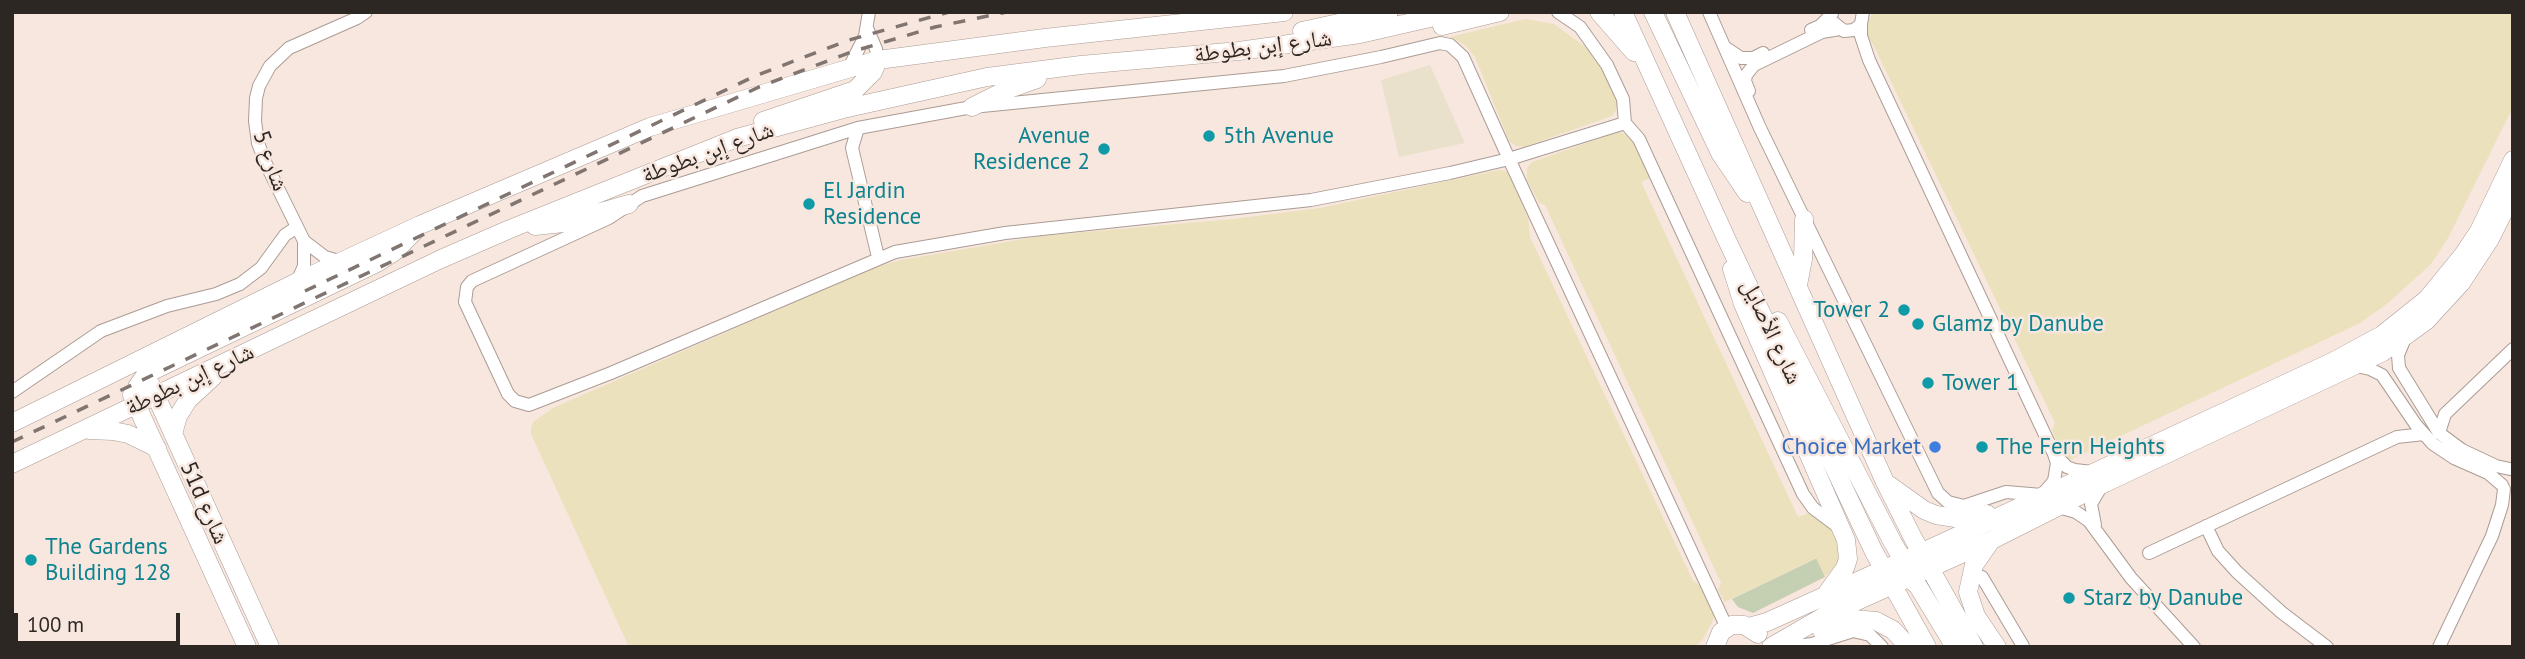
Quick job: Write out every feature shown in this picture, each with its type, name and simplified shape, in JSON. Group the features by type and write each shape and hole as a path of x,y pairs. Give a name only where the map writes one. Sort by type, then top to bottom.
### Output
{"main road":[{"name":"شارع إبن بطوطة","path":"12,422 121,369 142,367 298,282 420,225 650,127 878,60 1008,42 1284,12"},
{"path":"1175,58 1389,12"},
{"name":"شارع إبن بطوطة","path":"12,464 82,431 133,398 156,396 441,259 737,138 843,109 987,77 1081,65 1175,58 1360,34 1456,12"},
{"path":"1175,58 1241,60 1361,42 1500,12"},
{"path":"1599,12 1616,29 1651,74"},
{"name":"شارع الأصايل","path":"1623,12 1730,246 1910,568 1974,647"},
{"path":"1653,12 1720,153 1768,221"},
{"name":"شارع الأصايل","path":"1675,12 1885,482 1910,568 1927,647"},
{"path":"1689,12 1723,95 1734,144"},
{"path":"737,138 769,118 855,90 873,72 878,60"},
{"path":"972,107 1006,90 1081,65"},
{"path":"1749,627 1767,622 1825,596 1992,540 2058,507 2099,477 2358,350 2405,318 2427,299 2463,256 2479,231 2513,160"},
{"path":"1780,644 2042,495 2099,477 2356,366 2405,337 2444,303 2462,283 2490,239 2513,193"},
{"path":"510,229 563,223 629,204"},
{"path":"1798,285 1803,259 1804,219"},
{"path":"12,455 119,400 133,398 142,367 377,263 402,246 420,225"},
{"path":"1730,246 1731,267 1743,304 1842,531 1848,559 1834,587 1825,596"},
{"path":"173,434 178,416 188,400 232,361"},
{"name":"51d شارع","path":"142,367 270,647"},
{"name":"51d شارع","path":"121,369 247,647"},
{"path":"82,431 128,434 156,449"},
{"path":"1885,482 1924,510 1949,518 1976,517 2018,507"},
{"path":"1992,540 1974,565 1968,592 1970,603 1997,647"},
{"path":"1910,568 1955,647"},
{"path":"1780,644 1803,639 1843,621 1865,620 1885,625 1909,647"},
{"path":"1715,646 1717,638 1727,628 1738,624 1749,627 1759,635 1763,647"}],"street":[{"name":"شارع 5","path":"304,241 258,143 255,109 260,86 270,66 289,48 366,12"},
{"path":"849,68 867,27 869,12"},
{"path":"1558,12 1580,26 1607,65 1622,99 1625,123 1639,139 1803,494 1813,508 1832,520 1842,531"},
{"path":"1709,12 1760,128 1938,493 1948,502 1964,506 2006,492 2042,495 2054,481 2057,463 2054,454 1869,60 1861,36 1863,16"},
{"path":"1723,46 1741,58 1754,58 1816,28 1833,13"},
{"path":"1833,13 1834,22 1852,36 1869,60"},
{"path":"1760,128 1760,117 1745,81 1749,69 1822,32 1854,30 1863,16"},
{"path":"867,27 878,60"},
{"path":"1625,123 1509,159 1311,200 1004,233 895,252 537,403 525,405 511,398 465,302 467,287 479,277 609,218 642,196 858,128 972,107 1284,75 1369,60 1440,43 1450,45 1463,57 1509,159 1727,628"},
{"path":"858,128 852,148 878,257"},
{"path":"832,135 852,148"},
{"path":"12,392 101,331 167,306 216,294 240,284 261,268 285,235 297,227"},
{"path":"874,233 895,252"},
{"path":"304,241 325,257 342,262"},
{"path":"298,282 304,266 304,241"},
{"path":"2405,337 2399,349 2398,362 2404,379 2439,433 2462,450 2496,466 2511,468"},
{"path":"2439,433 2445,414 2513,349"},
{"path":"2356,366 2382,375 2424,434 2442,451 2488,473 2506,490"},
{"path":"2418,401 2439,407 2470,390"},
{"path":"2397,437 2405,428 2407,410 2418,401"},
{"path":"2149,553 2397,437 2424,434"},
{"path":"2054,454 2075,470 2099,477 2091,504 2092,518 2098,532"},
{"path":"2439,647 2491,536 2506,490 2502,478 2511,468"},
{"path":"2491,536 2513,503"},
{"path":"2058,507 2083,515 2131,578 2194,647"},
{"path":"2206,526 2218,551 2237,572 2281,612 2327,647"},
{"path":"1982,577 2023,646"},
{"path":"1983,625 2009,636 2023,646"},
{"path":"1780,644 1812,644 1853,631 1870,635 1882,647"}],"shaded area":[{"path":"1430,65 1465,143 1399,157 1381,80"}],"green space":[{"path":"1817,558 1825,577 1753,613 1738,607 1732,599"}],"sand":[{"path":"1873,12 2513,12 2513,107 2448,238 2431,264 2388,303 2360,323 2070,460 2059,449 2052,430 2055,423 1873,44 1867,37 1867,25"},
{"path":"1525,19 1554,24 1588,49 1618,100 1612,116 1524,147 1509,141 1475,57 1465,45 1450,37"},
{"path":"1618,132 1633,140 1650,178 1641,182 1798,517 1809,513 1832,527 1839,543 1840,561 1825,577 1816,558 1725,602 1718,590 1721,583 1545,205 1539,203 1527,180 1527,168 1532,162"},
{"path":"1499,170 1510,175 1528,218 1530,237 1693,581 1701,586 1715,610 1703,639 1695,647 629,647 531,434 534,421 555,407 876,267 901,260 1041,236 1233,219 1320,208"}],"railway":[{"path":"305,291 755,76 849,40 949,12"},
{"path":"12,442 759,87 851,52 935,27 1007,12"}],"place":[{"name":"5th Avenue","path":"1209,136"},
{"name":"Avenue Residence 2","path":"1104,149"},
{"name":"El Jardin Residence","path":"809,204"},
{"name":"Tower 2","path":"1904,310"},
{"name":"Glamz by Danube","path":"1918,324"},
{"name":"Tower 1","path":"1928,383"},
{"name":"Choice Market","path":"1935,447"},
{"name":"The Fern Heights","path":"1982,447"},
{"name":"The Gardens Building 128","path":"31,560"},
{"name":"Starz by Danube","path":"2069,598"}]}
